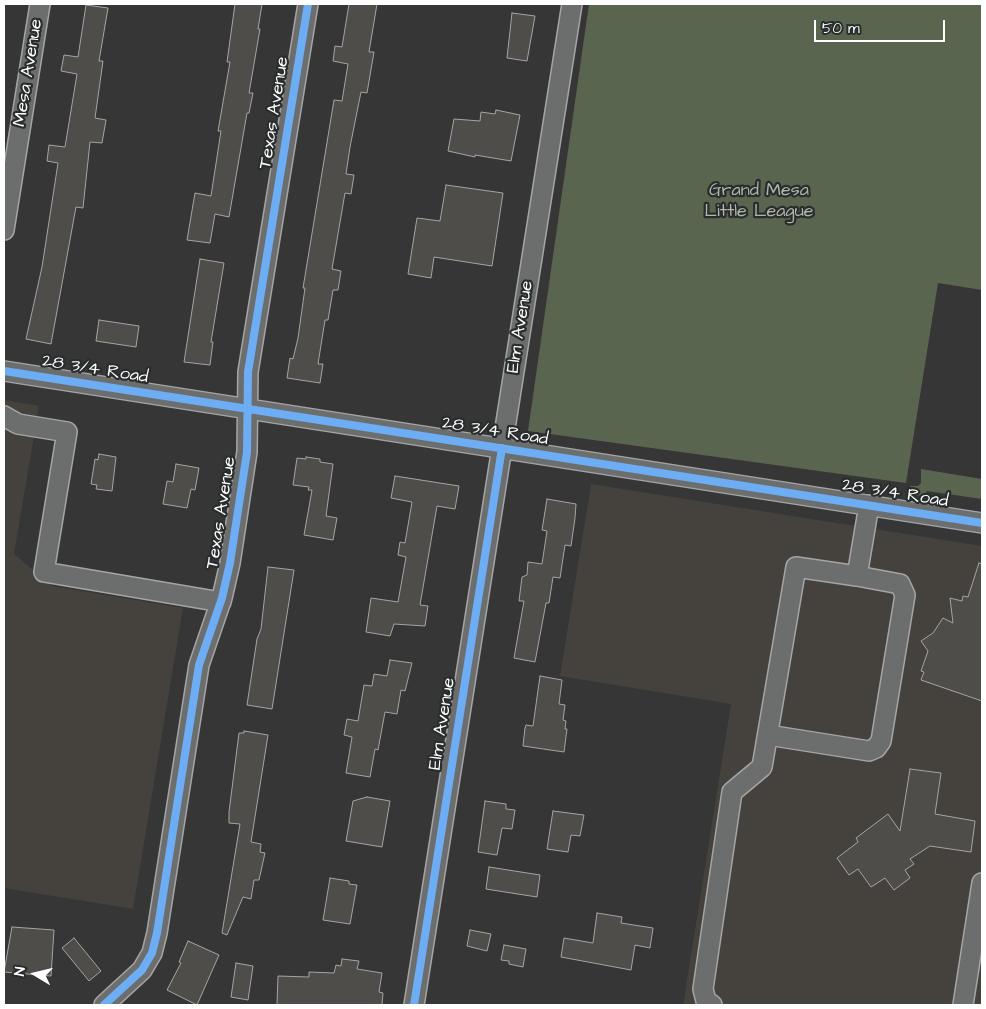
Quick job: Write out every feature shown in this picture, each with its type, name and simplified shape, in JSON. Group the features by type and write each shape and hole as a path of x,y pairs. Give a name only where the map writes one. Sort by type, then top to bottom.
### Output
{"street":[{"name":"Mesa Avenue","path":"4,230 40,4"},
{"name":"Texas Avenue","path":"104,1005 142,970 152,953 157,933 199,665 221,602 230,563 247,452 248,372 308,4"},
{"name":"Elm Avenue","path":"414,1005 572,4"},
{"name":"28 3/4 Road","path":"4,371 982,523"},
{"path":"9,423 67,432 44,572 221,602"},
{"path":"857,576 869,505"},
{"path":"712,1005 706,1001 703,989 732,792 762,767 796,567 900,584 905,595 882,741 876,748 869,751 768,735"},
{"path":"963,1005 982,883"}],"shaded area":[{"path":"4,400 39,406 14,554 52,586 183,608 133,909 4,888"},
{"path":"591,484 982,546 982,1005 683,1005 731,704 560,676"}],"green space":[{"name":"Grand Mesa Little League","path":"589,4 982,4 982,290 938,283 906,483 528,431"},
{"path":"921,469 982,479 982,499 927,491 925,496 911,495 909,493 910,486 918,486 921,483"}],"building":[{"path":"235,4 262,4 258,29 260,29 249,93 253,93 249,113 247,113 229,217 215,214 210,243 187,240 195,193 211,196 221,131 218,131 230,62 227,62"},
{"path":"349,4 377,4 369,52 374,52 367,93 361,92 350,147 346,174 354,175 351,194 345,193 332,269 341,271 338,290 333,290 328,320 325,320 318,364 323,364 320,383 287,378 290,358 293,359 298,338 305,288 303,288 334,100 342,101 348,64 333,61 335,46 342,47"},
{"path":"86,5 108,8 99,61 103,61 95,118 106,120 102,143 90,142 83,208 76,207 51,344 26,339 42,267 58,163 47,161 49,145 65,147 77,74 61,71 64,55 78,57"},
{"path":"512,13 535,16 527,61 507,58"},
{"path":"496,110 520,115 511,161 475,155 475,157 448,151 454,119 480,121 481,112 495,114"},
{"path":"446,185 503,193 492,266 434,257 431,278 408,274 417,218 440,221"},
{"path":"200,259 224,263 211,342 213,342 210,365 184,362"},
{"path":"99,320 139,326 136,347 96,341"},
{"path":"99,454 116,457 112,491 96,489 97,485 91,484 95,459 98,460"},
{"path":"306,457 320,459 320,462 333,464 326,516 337,518 333,540 304,535 312,490 308,490 309,487 293,485 297,458 306,459"},
{"path":"176,464 199,468 195,490 191,489 187,508 163,504 167,481 173,482"},
{"path":"395,476 459,486 455,509 437,506 420,605 428,606 425,626 394,624 390,636 366,632 371,598 398,602 406,557 398,555 400,542 405,543 412,502 391,498"},
{"path":"547,499 576,504 575,518 571,546 565,545 560,578 553,577 535,662 514,658 524,601 519,601 522,577 527,575 528,562 542,564 547,531 542,530"},
{"path":"979,563 982,564 982,701 921,680 924,672 921,671 928,651 921,641 933,633 943,618 953,623 950,598 962,601 963,596 968,597"},
{"path":"268,567 294,570 272,709 247,705 257,639 261,629"},
{"path":"390,660 412,663 405,691 401,690 397,714 385,712 378,750 375,749 370,777 346,773 352,737 344,735 347,719 358,721 364,685 372,686 374,674 387,676"},
{"path":"540,676 562,680 559,704 565,705 563,720 566,721 565,729 567,729 564,752 523,746 526,725 533,726"},
{"path":"244,731 268,735 251,842 261,844 260,852 265,853 259,880 254,880 251,899 243,897 227,935 222,933 240,824 229,823 229,812 239,733 244,733"},
{"path":"910,769 941,773 935,814 975,821 971,852 930,846 910,859 914,864 905,870 910,878 894,890 885,878 871,887 858,869 849,875 837,858 858,842 856,838 888,814 900,831"},
{"path":"367,797 390,801 382,847 346,841 353,801"},
{"path":"485,801 506,804 506,809 515,810 512,829 502,828 497,855 478,852"},
{"path":"553,811 584,815 580,836 571,835 568,852 547,849"},
{"path":"489,867 540,875 537,897 486,889"},
{"path":"330,878 349,881 349,884 357,885 350,924 323,920"},
{"path":"597,913 622,917 621,923 653,928 650,948 635,945 631,970 561,957 564,938 593,943"},
{"path":"12,927 54,930 51,976 4,972"},
{"path":"470,930 491,934 487,951 467,946"},
{"path":"74,938 101,971 89,981 62,948"},
{"path":"188,941 219,955 197,1005 167,990 181,963 179,962"},
{"path":"504,945 526,949 523,967 501,960"},
{"path":"342,959 359,961 357,969 382,973 379,992 383,993 382,1005 277,1005 278,976 309,977 309,972 334,973 336,965 341,966"},
{"path":"236,963 253,966 248,1000 231,997"}],"cycle path":[{"path":"104,1005 142,970 152,953 157,933 199,665 222,598 230,563 247,452 248,372 308,4"},
{"path":"4,371 982,523"},
{"path":"414,1005 502,448"}]}
